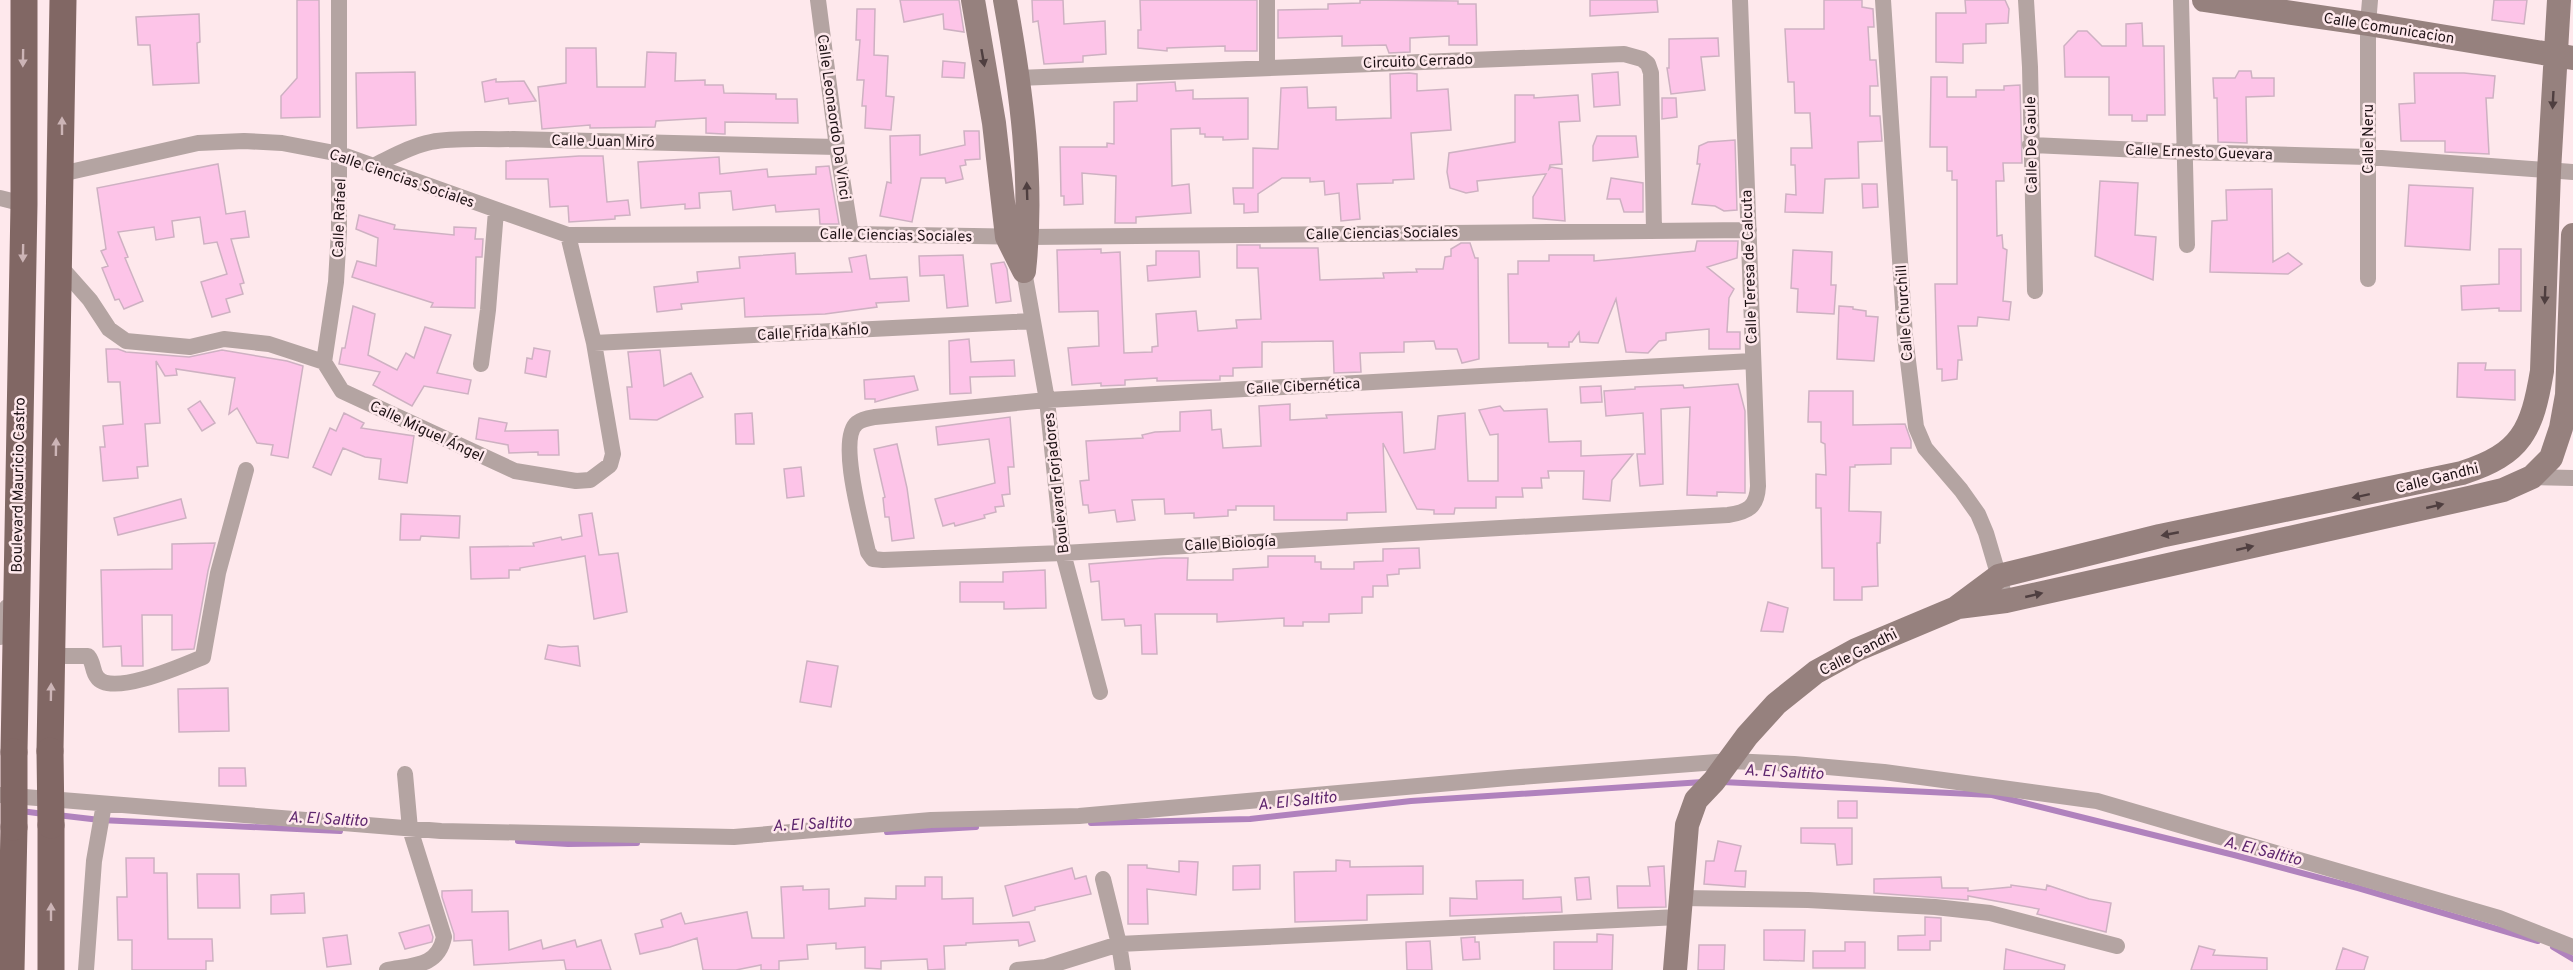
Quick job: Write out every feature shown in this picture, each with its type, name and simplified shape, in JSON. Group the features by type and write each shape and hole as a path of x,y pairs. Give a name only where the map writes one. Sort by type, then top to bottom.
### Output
{"main road":[{"name":"Boulevard Mauricio Castro","path":"11,970 6,926 14,827 14,752 8,607 12,201 24,0"},
{"path":"51,970 50,751 63,0"},
{"name":"Boulevard Forjadores","path":"973,0 994,123 1024,271"},
{"name":"Boulevard Forjadores","path":"1005,0 1018,78 1027,187 1017,237"},
{"name":"Calle Comunicacion","path":"2204,0 2368,24 2564,57"},
{"name":"Calle Gandhi","path":"1675,970 1684,848 1696,800 1776,704 1816,672 1856,650 1956,608 2000,576 2160,536 2431,481 2489,465 2512,450 2525,432 2537,402 2542,370 2549,171 2564,57 2559,0"},
{"name":"Calle Gandhi","path":"1956,608 2006,601 2469,498 2503,490 2532,477 2551,458 2561,428 2567,395 2573,235"}],"street":[{"name":"Calle Rafael","path":"324,362 336,282 340,154 339,0"},
{"name":"Calle Leonaordo Da Vinci","path":"818,0 851,234"},
{"path":"1267,0 1268,66"},
{"name":"Calle Teresa de Calcuta","path":"1728,515 1750,509 1758,496 1740,0"},
{"name":"Calle Churchill","path":"1883,0 1905,336 1916,427 1925,447 1978,514 2000,576 2006,601"},
{"name":"Calle De Gaule","path":"2026,0 2030,67 2035,291"},
{"path":"2181,0 2187,245"},
{"name":"Calle Neru","path":"2368,279 2368,24 2370,0"},
{"name":"Circuito Cerrado","path":"1018,78 1268,66 1624,54 1642,58 1648,64 1652,83 1654,230"},
{"name":"Calle Juan Miró","path":"374,166 431,142 473,140 837,147"},
{"name":"Calle Ciencias Sociales","path":"61,174 198,143 244,141 282,144 340,154 568,235 851,234 1017,237 1749,230"},
{"name":"Calle Ernesto Guevara","path":"2030,145 2368,157 2573,172"},
{"path":"481,364 496,211"},
{"name":"Calle Miguel Ángel","path":"324,362 342,391 515,471 576,481 590,480 610,465 613,454 594,343 568,235"},
{"path":"59,265 90,300 109,329 126,340 190,347 224,339 235,340 269,344 324,362"},
{"name":"Boulevard Forjadores","path":"1024,271 1047,400 1063,553 1100,692"},
{"name":"Calle Frida Kahlo","path":"594,343 1032,321"},
{"name":"Calle Cibernética","path":"856,423 875,417 1047,400 1752,361"},
{"name":"Calle Biología","path":"856,423 850,437 852,477 867,552 873,559 1063,553 1728,515"},
{"path":"52,656 88,656 93,662 96,677 102,682 112,683 149,679 203,657 218,573 246,470"},
{"path":"2532,477 2573,478"},
{"path":"0,637 8,607"},
{"path":"0,795 411,829 555,835 734,837 931,820 1078,816 1730,761 1884,772 2097,801 2499,918 2573,947"},
{"path":"387,970 421,964 434,958 441,950 444,937 411,829 405,774"},
{"path":"86,970 94,861 104,804"},
{"path":"1103,879 1123,970"},
{"path":"1017,970 1046,967 1119,944 1808,900 1935,907 1990,913 2117,946"}],"building":[{"path":"297,0 319,0 320,117 281,118 281,96 297,78"},
{"path":"900,0 959,0 964,32 944,29 943,14 904,22"},
{"path":"1032,0 1063,0 1064,24 1105,21 1106,54 1083,56 1083,62 1044,64 1038,21 1033,22"},
{"path":"1140,0 1257,0 1257,51 1225,51 1225,46 1167,48 1167,51 1138,48 1138,30 1141,30"},
{"path":"1360,0 1458,1 1458,4 1476,4 1477,45 1449,45 1449,36 1410,38 1410,52 1389,53 1386,45 1342,46 1342,36 1278,38 1278,10 1328,9 1328,4 1360,3"},
{"path":"1590,0 1657,0 1658,12 1590,16"},
{"path":"1824,0 1862,0 1862,7 1873,9 1874,27 1868,27 1870,60 1876,60 1878,86 1870,86 1870,116 1880,116 1882,141 1858,142 1859,178 1825,179 1823,213 1785,212 1786,194 1796,195 1795,165 1791,165 1791,148 1812,148 1810,113 1795,113 1794,82 1788,82 1785,29 1824,29"},
{"path":"1965,0 2005,0 2009,9 2008,23 1986,24 1986,43 1963,44 1963,63 1936,62 1936,13 1966,13"},
{"path":"2494,0 2527,0 2524,24 2492,20"},
{"path":"857,9 875,9 874,55 888,56 886,96 894,97 891,130 865,128 866,106 862,106 864,80 857,80 860,40 856,40"},
{"path":"199,14 200,42 197,43 199,83 153,85 150,45 138,45 136,17"},
{"path":"2142,23 2143,46 2164,46 2165,115 2147,115 2147,121 2132,121 2132,115 2109,115 2109,77 2065,77 2064,46 2078,31 2087,31 2102,46 2126,46 2126,24"},
{"path":"1718,38 1719,56 1701,57 1705,90 1671,94 1667,68 1669,68 1669,39"},
{"path":"566,48 596,48 597,87 645,87 647,52 676,53 675,81 705,80 705,85 723,85 724,93 776,94 776,99 797,99 798,123 725,122 725,134 706,133 706,118 656,121 655,127 590,128 590,125 542,129 538,87 566,83"},
{"path":"943,61 965,63 964,78 942,77"},
{"path":"2239,71 2251,71 2252,78 2274,78 2274,96 2246,97 2247,143 2218,142 2217,98 2214,98 2213,78 2235,78"},
{"path":"415,72 416,125 357,128 356,73"},
{"path":"1618,72 1620,105 1594,107 1592,74"},
{"path":"2414,73 2464,73 2495,76 2493,98 2486,98 2489,154 2445,152 2445,141 2401,141 2399,104 2415,103"},
{"path":"1390,74 1417,74 1417,91 1448,89 1451,130 1411,133 1414,179 1393,180 1393,183 1357,184 1360,219 1341,221 1339,193 1325,195 1324,181 1310,182 1310,178 1282,178 1258,194 1258,212 1244,213 1244,204 1234,204 1233,188 1253,188 1253,148 1278,149 1281,88 1307,87 1308,108 1336,107 1336,120 1391,118"},
{"path":"1931,77 1947,77 1947,97 1976,97 1976,90 2004,90 2004,86 2020,85 2022,163 2003,163 2004,181 1996,181 1997,236 2002,235 2003,248 2007,250 2003,301 2011,302 2009,320 1978,317 1977,326 1958,326 1962,360 1958,360 1957,379 1942,381 1942,369 1937,369 1935,284 1957,284 1957,180 1952,180 1952,171 1947,171 1947,147 1930,147"},
{"path":"496,79 496,82 524,81 536,101 509,104 508,98 485,102 482,82"},
{"path":"1175,82 1176,91 1193,90 1193,99 1248,98 1248,139 1223,140 1223,137 1205,137 1205,134 1200,134 1200,128 1171,129 1172,186 1189,184 1191,213 1136,217 1136,223 1115,223 1116,176 1082,173 1083,204 1064,205 1064,196 1061,196 1060,147 1107,147 1107,143 1114,144 1114,102 1137,101 1137,84"},
{"path":"1515,95 1534,95 1534,98 1578,95 1580,121 1559,122 1562,164 1550,165 1549,169 1551,167 1562,169 1565,221 1533,218 1533,197 1546,174 1477,181 1478,191 1466,193 1450,188 1447,172 1449,153 1515,142"},
{"path":"1662,98 1676,98 1677,117 1662,119"},
{"path":"964,131 979,131 980,159 965,160 966,165 960,166 963,179 946,183 945,178 921,178 912,222 880,216 887,182 891,183 890,136 920,135 920,155 965,145"},
{"path":"1597,136 1636,136 1638,157 1593,161 1593,146"},
{"path":"1735,140 1737,210 1724,211 1715,206 1692,204 1700,164 1697,164 1699,146 1708,142"},
{"path":"603,156 607,202 628,200 630,215 615,216 615,219 569,222 568,206 550,207 548,179 506,179 506,161"},
{"path":"719,157 720,174 767,169 768,177 816,174 816,167 829,166 839,224 820,224 819,209 776,212 775,205 733,210 731,191 699,193 700,208 685,209 685,204 641,208 638,162"},
{"path":"218,164 226,214 245,211 249,237 231,239 244,283 240,284 243,294 226,299 230,312 212,317 201,282 227,274 217,242 204,244 200,217 172,221 174,237 156,240 154,227 118,232 128,257 125,258 143,301 124,309 119,299 115,300 102,268 108,266 101,251 106,249 97,188"},
{"path":"1611,178 1643,183 1643,212 1624,212 1620,199 1607,199"},
{"path":"2100,181 2138,183 2135,235 2156,237 2153,280 2095,256"},
{"path":"1862,184 1877,184 1878,207 1863,208"},
{"path":"2409,185 2473,188 2470,250 2405,246"},
{"path":"2272,189 2273,262 2288,253 2302,264 2288,274 2210,272 2212,221 2227,220 2226,190"},
{"path":"359,215 395,225 394,229 454,235 454,227 476,228 475,239 483,239 482,257 476,257 475,308 431,307 433,303 352,277 357,261 376,266 378,238 356,229"},
{"path":"1697,241 1738,241 1737,258 1707,267 1734,289 1729,298 1727,332 1740,332 1740,349 1709,349 1709,329 1666,333 1666,340 1659,341 1648,353 1626,352 1616,299 1598,343 1580,342 1579,332 1572,342 1569,342 1569,347 1548,347 1548,343 1509,343 1508,274 1518,274 1518,261 1549,261 1549,255 1594,255 1594,261 1695,251"},
{"path":"1461,243 1470,243 1475,258 1478,258 1479,359 1462,363 1457,349 1436,349 1434,341 1404,342 1404,352 1360,353 1361,372 1334,373 1333,341 1262,342 1262,367 1233,368 1233,376 1220,376 1220,380 1157,381 1157,378 1125,380 1125,385 1101,386 1101,383 1072,385 1068,348 1099,346 1098,311 1059,312 1057,250 1101,249 1101,253 1120,252 1124,353 1152,352 1152,347 1158,346 1156,314 1196,311 1198,331 1237,328 1236,320 1261,319 1258,268 1237,268 1237,245 1260,245 1260,248 1318,248 1320,280 1384,278 1383,273 1443,269 1445,257 1451,256 1451,249"},
{"path":"2499,249 2521,249 2521,311 2499,311 2499,308 2462,310 2461,286 2499,284"},
{"path":"1793,250 1832,252 1831,285 1836,285 1834,314 1797,312 1798,289 1791,288"},
{"path":"1156,251 1199,251 1200,277 1148,281 1147,266 1156,265"},
{"path":"795,253 796,274 852,272 849,258 866,255 870,279 907,277 909,301 876,303 877,307 825,314 745,317 744,298 681,304 682,309 657,312 654,287 698,282 697,272 740,268 739,257"},
{"path":"963,255 968,306 947,308 944,275 920,276 919,256"},
{"path":"1004,262 1011,301 996,303 991,264"},
{"path":"353,306 375,314 368,355 397,370 406,353 414,358 425,327 451,335 437,373 471,380 468,394 424,386 412,406 373,385 380,372 339,364 342,348 345,348"},
{"path":"1839,306 1853,307 1853,309 1866,311 1866,316 1878,317 1874,361 1837,359"},
{"path":"969,339 971,362 1014,360 1015,376 970,377 971,393 950,394 949,341"},
{"path":"534,348 550,351 546,377 525,373 527,358 532,359"},
{"path":"106,349 189,357 222,350 287,361 303,366 288,458 271,455 273,445 257,443 237,408 229,414 235,378 176,369 177,375 165,376 156,361 160,423 145,424 148,466 137,467 138,478 103,481 100,447 105,447 103,426 123,424 120,382 108,382"},
{"path":"660,350 664,386 691,373 703,397 657,420 630,419 627,387 632,387 628,352"},
{"path":"2458,363 2486,363 2485,370 2515,370 2515,400 2457,397"},
{"path":"914,376 918,390 875,402 875,399 865,399 864,380"},
{"path":"1738,384 1745,411 1745,493 1717,492 1717,496 1687,495 1690,407 1661,409 1663,484 1640,486 1637,454 1645,454 1643,413 1606,416 1604,391 1635,389 1635,387 1683,385 1684,388"},
{"path":"1601,386 1602,402 1581,403 1580,387"},
{"path":"1809,391 1853,391 1853,425 1905,424 1911,441 1911,448 1891,448 1891,464 1850,467 1849,511 1881,512 1880,543 1877,543 1878,586 1862,587 1862,600 1834,600 1834,568 1822,568 1821,508 1816,508 1816,474 1826,475 1825,444 1821,442 1821,422 1808,422"},
{"path":"200,401 215,423 202,431 188,409"},
{"path":"1290,404 1290,420 1327,418 1326,415 1402,412 1404,453 1435,449 1438,416 1465,413 1468,481 1498,481 1498,434 1490,435 1479,410 1500,406 1504,411 1547,409 1549,442 1581,441 1581,456 1633,454 1612,480 1610,501 1583,499 1584,471 1548,471 1549,478 1541,478 1542,488 1522,488 1523,497 1496,497 1496,508 1455,508 1454,514 1434,514 1434,510 1417,509 1383,443 1386,512 1347,513 1347,520 1274,520 1274,506 1236,506 1236,510 1228,510 1228,516 1194,518 1194,513 1165,514 1164,499 1132,500 1135,520 1117,522 1115,510 1089,513 1088,505 1083,505 1080,481 1089,480 1086,441 1143,438 1142,435 1155,432 1180,431 1180,412 1211,410 1212,430 1221,429 1223,448 1261,446 1259,406"},
{"path":"344,413 364,423 361,428 414,436 407,483 379,479 381,459 365,457 343,448 331,475 313,467 330,428 336,431"},
{"path":"752,413 754,444 736,444 735,414"},
{"path":"1010,417 1014,467 1008,467 1010,494 1002,495 1004,506 995,507 996,512 984,515 985,518 955,526 954,523 943,526 935,499 995,483 989,439 938,445 936,427"},
{"path":"479,418 507,423 505,431 558,430 559,455 538,455 538,452 509,453 508,445 476,439"},
{"path":"897,444 907,488 914,538 892,541 889,517 885,517 883,498 885,497 874,449"},
{"path":"801,467 804,496 787,498 784,469"},
{"path":"181,499 186,518 118,535 114,518"},
{"path":"592,513 599,555 618,553 627,612 594,619 585,556 520,568 520,570 509,570 509,578 471,579 470,547 534,546 533,543 561,537 562,540 582,536 579,515"},
{"path":"401,514 460,516 459,538 421,536 420,540 400,540"},
{"path":"215,543 194,649 172,650 172,615 142,615 143,666 122,666 121,646 103,647 101,570 172,569 172,544"},
{"path":"1419,548 1420,568 1399,569 1399,574 1387,575 1388,586 1373,586 1373,597 1362,597 1362,613 1329,614 1329,622 1303,622 1303,626 1284,626 1284,618 1217,622 1217,614 1155,614 1157,654 1142,654 1141,625 1125,626 1124,619 1102,620 1099,581 1091,582 1089,564 1188,558 1187,580 1233,580 1233,569 1268,567 1268,556 1315,556 1315,562 1321,562 1321,569 1354,569 1354,562 1383,561 1383,549"},
{"path":"1045,570 1046,608 1004,609 1004,602 960,602 960,582 1003,582 1003,572"},
{"path":"1768,602 1788,608 1783,632 1761,631"},
{"path":"548,645 578,646 580,666 545,659"},
{"path":"807,661 838,666 831,707 800,702"},
{"path":"228,688 229,731 179,732 178,689"},
{"path":"219,768 245,768 246,786 219,786"},
{"path":"1838,801 1857,801 1857,818 1838,818"},
{"path":"1801,828 1852,828 1852,864 1837,865 1835,844 1801,843"},
{"path":"1718,841 1741,846 1735,871 1746,871 1745,887 1704,884 1706,861 1714,861"},
{"path":"126,858 154,858 154,873 167,873 168,939 212,939 213,961 206,961 206,970 132,970 132,940 118,940 117,897 127,897"},
{"path":"1336,860 1350,861 1350,867 1423,866 1423,894 1367,895 1367,920 1295,922 1294,872 1336,871"},
{"path":"1179,861 1198,862 1196,895 1147,889 1148,924 1128,924 1128,865 1147,865 1147,868 1179,872"},
{"path":"1260,865 1260,889 1233,890 1233,866"},
{"path":"1664,866 1666,907 1618,908 1617,886 1650,886 1648,867"},
{"path":"1072,868 1075,879 1086,876 1091,894 1035,907 1035,910 1013,916 1005,886"},
{"path":"197,874 239,874 240,908 198,908"},
{"path":"925,877 942,877 942,899 973,898 973,924 1029,922 1035,941 1019,946 1018,940 944,946 945,969 928,970 927,959 881,961 881,969 865,968 865,947 836,949 836,943 807,945 808,959 779,961 779,970 761,970 761,965 736,970 703,970 697,938 640,954 635,934 663,927 661,920 681,913 685,924 747,912 752,938 784,938 781,887 803,886 803,890 829,889 829,909 865,906 865,898 896,899 896,886 925,886"},
{"path":"1589,877 1591,899 1577,900 1575,878"},
{"path":"1941,877 1942,888 1968,888 1968,891 2011,887 2011,885 2046,890 2047,885 2089,899 2111,903 2106,932 2037,914 2039,909 1968,896 1968,900 1874,893 1874,879"},
{"path":"1523,880 1523,899 1561,897 1562,912 1450,916 1450,898 1477,899 1476,881"},
{"path":"472,890 472,912 508,911 509,950 541,940 543,949 575,940 577,947 601,940 611,970 566,970 564,960 474,965 472,940 454,941 454,934 442,897 442,891"},
{"path":"304,893 305,913 271,914 271,895"},
{"path":"1925,917 1941,918 1941,941 1930,941 1930,950 1898,950 1898,936 1925,935"},
{"path":"429,925 433,937 432,942 405,949 399,933"},
{"path":"1764,930 1805,930 1804,961 1764,960"},
{"path":"1597,934 1613,935 1612,970 1554,970 1554,942 1597,942"},
{"path":"347,935 351,964 327,967 323,938"},
{"path":"1475,937 1475,942 1479,942 1480,959 1463,960 1461,938"},
{"path":"1430,941 1432,970 1407,970 1406,942"},
{"path":"1845,942 1865,942 1865,968 1813,968 1813,951 1845,951"},
{"path":"1699,945 1725,945 1724,970 1698,970"},
{"path":"2199,946 2215,950 2213,955 2267,958 2267,970 2191,970"},
{"path":"2343,948 2368,957 2364,970 2336,970"},
{"path":"2006,949 2065,965 2064,970 2004,970"}],"waterway":[{"name":"A. El Saltito","path":"1091,823 1250,819 1411,801 1703,782"},
{"name":"A. El Saltito","path":"1722,782 1992,795 2358,888 2538,941"},
{"name":"A. El Saltito","path":"21,811 44,814"},
{"name":"A. El Saltito","path":"57,815 100,820 340,831"},
{"name":"A. El Saltito","path":"887,832 976,827"},
{"name":"A. El Saltito","path":"518,841 568,844 637,843"},
{"name":"A. El Saltito","path":"2553,947 2573,959"}]}
